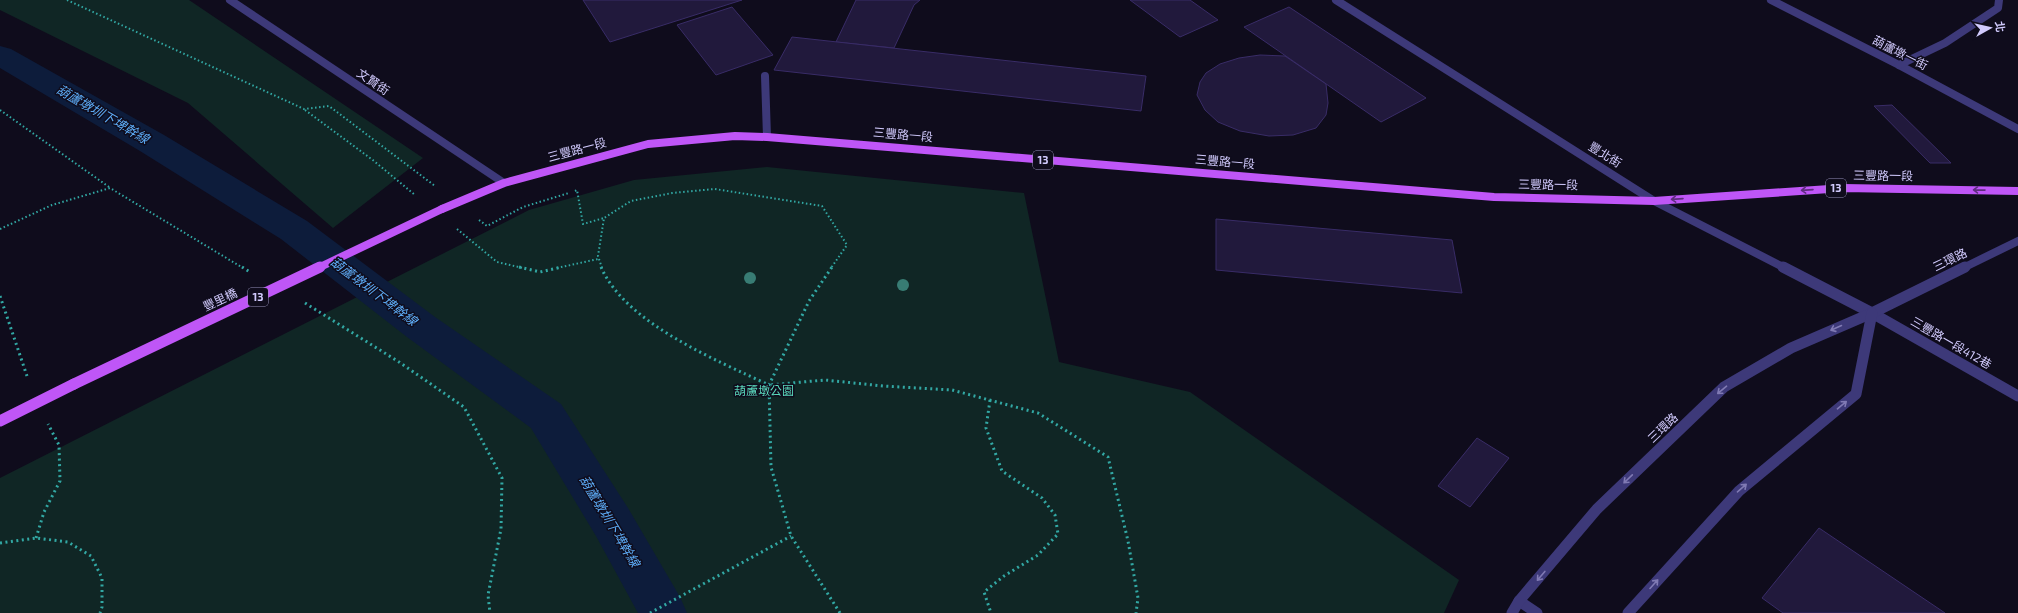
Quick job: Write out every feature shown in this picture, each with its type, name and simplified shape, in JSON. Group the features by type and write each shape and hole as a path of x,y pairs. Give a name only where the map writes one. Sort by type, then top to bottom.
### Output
{"main road":[{"name":"三豐路一段","path":"442,209 504,183 648,144 734,136 767,137 1494,197 1654,201 1844,188 2018,191"},
{"name":"豐里橋","path":"37,402 442,209"},
{"name":"13","path":"0,421 37,402"}],"street":[{"name":"文賢街","path":"230,0 504,183"},
{"name":"豐北街","path":"1336,0 1654,201 1872,312"},
{"name":"葫蘆墩一街","path":"1770,0 1900,65 2018,129"},
{"path":"1900,65 1945,43 1998,8 1999,0"},
{"path":"765,76 767,137"},
{"name":"三環路","path":"1512,613 1519,601 1597,509 1724,387 1791,348 1872,312 2018,241"},
{"path":"1628,613 1738,491 1856,394 1872,312"},
{"name":"三豐路一段412巷","path":"1872,312 2018,396"},
{"path":"1519,601 1537,613"}],"path":[{"path":"67,0 304,109 374,161"},
{"path":"304,109 329,106 438,188"},
{"path":"0,110 39,136 110,188 159,219 255,274"},
{"path":"0,229 52,205 110,188"},
{"path":"474,217 486,226 523,207 577,190 583,224 604,218 631,201 672,193 715,189 822,206 847,245 809,301 769,385 771,467 791,536 840,613"},
{"path":"604,218 598,259 610,286 642,316 710,356 769,385 825,380 883,386 952,390 1038,413 1108,457 1128,541 1138,598 1136,613"},
{"path":"498,262 540,272 598,259"},
{"path":"0,296 37,402 60,445 60,481 44,512 36,538"},
{"path":"302,302 399,362 464,407 502,478 501,529 488,595 490,613"},
{"path":"990,400 986,428 1002,471 1042,498 1055,515 1058,534 1038,555 1004,576 984,592 991,613"},
{"path":"650,613 791,536"},
{"path":"0,543 36,538 68,542 91,556 102,578 102,607 100,613"}],"green space":[{"path":"0,0 189,0 423,158 333,228 188,103 0,10"},
{"name":"葫蘆墩公園","path":"767,167 1024,193 1059,362 1190,392 1459,580 1444,613 0,613 0,478 529,210 634,180"}],"building":[{"path":"583,0 742,0 610,42"},
{"path":"856,0 920,0 914,5 894,48 836,42"},
{"path":"1130,0 1190,0 1218,20 1180,37"},
{"path":"732,7 773,55 716,75 677,25"},
{"path":"1289,7 1426,98 1381,122 1244,27"},
{"path":"792,37 1146,76 1141,111 774,70"},
{"path":"1260,55 1285,56 1326,84 1328,103 1326,115 1316,128 1293,135 1269,136 1240,131 1218,122 1205,110 1197,95 1200,82 1206,73 1220,64 1239,58"},
{"path":"1892,105 1951,163 1930,163 1874,106"},
{"path":"1216,219 1452,240 1462,293 1216,270"},
{"path":"1477,438 1509,458 1470,507 1438,486"},
{"path":"1819,528 1945,613 1783,613 1762,598"}],"waterway":[{"name":"葫蘆墩圳下埤幹線","path":"0,55 152,143 294,230 421,327 546,416 612,522 663,613"}]}
